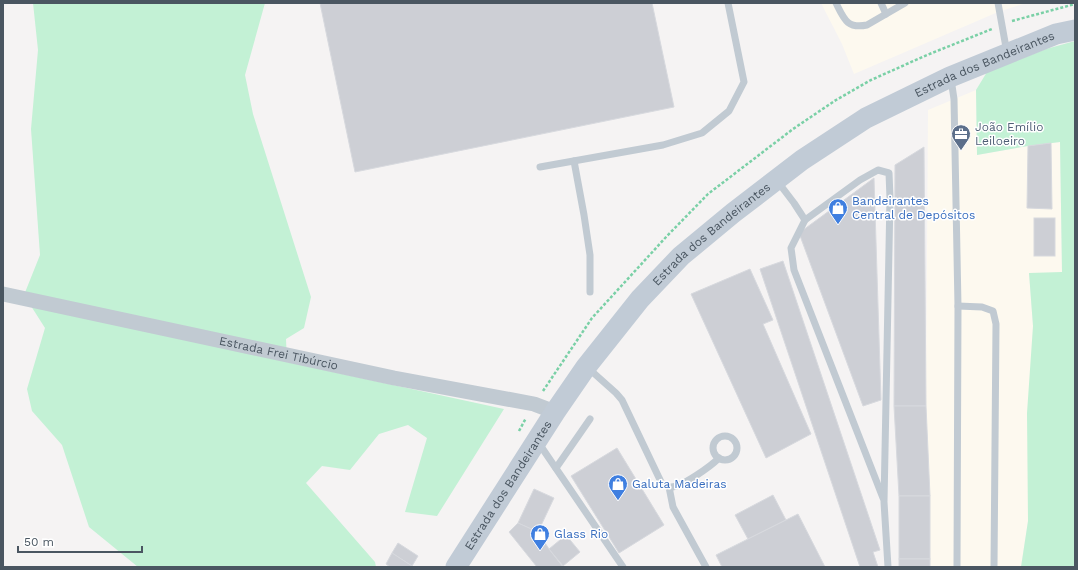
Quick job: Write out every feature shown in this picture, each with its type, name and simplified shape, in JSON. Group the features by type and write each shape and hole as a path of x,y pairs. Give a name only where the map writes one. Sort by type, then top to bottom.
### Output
{"main road":[{"name":"Estrada dos Bandeirantes","path":"456,567 555,412 586,367 640,299 681,256 733,213 802,160 866,118 950,77 1007,53 1056,34 1075,30"}],"street":[{"name":"Estrada Frei Tibúrcio","path":"3,294 394,378 534,404 555,412"}],"lane":[{"path":"540,167 662,145 702,133 729,111 744,82 728,3"},
{"path":"836,3 844,18 850,25 855,26 867,25 905,3"},
{"path":"881,3 886,14"},
{"path":"998,3 1007,53"},
{"path":"950,77 954,99 958,306 957,567"},
{"path":"574,161 590,255 590,292"},
{"path":"884,502 794,270 791,248 805,220 878,170 889,173 890,198 884,502 888,567"},
{"path":"776,180 805,220"},
{"path":"958,306 982,307 993,311 995,316 994,567"},
{"path":"586,367 622,400 662,484 669,487 678,486 712,466 719,458"},
{"path":"556,468 590,419"},
{"path":"537,440 624,567"},
{"path":"669,487 673,507 706,567"}],"shaded area":[{"path":"821,3 1026,3 998,12 854,74 842,44"},
{"path":"976,90 977,155 1060,142 1062,273 1029,273 1033,326 1028,521 1021,567 930,567 930,496 926,406 928,110"}],"green space":[{"path":"33,3 265,3 245,75 253,114 311,297 304,328 286,339 287,362 504,409 437,516 405,512 427,438 408,425 379,434 350,470 322,466 306,483 375,562 376,567 138,567 89,527 62,445 32,411 27,389 45,328 24,295 40,255 31,129 38,50"},
{"path":"1075,41 1075,567 1021,567 1028,521 1027,413 1033,326 1029,273 1062,272 1060,142 977,155 976,90 987,72 1046,49"}],"building":[{"path":"320,3 652,3 674,107 355,172"},
{"path":"1051,143 1052,209 1027,208 1028,146"},
{"path":"924,147 926,406 894,406 895,165"},
{"path":"874,178 881,400 863,406 799,233"},
{"path":"1034,218 1055,218 1055,256 1034,256"},
{"path":"783,261 880,550 873,552 878,567 860,567 760,269"},
{"path":"750,269 773,320 763,324 811,434 766,458 691,294"},
{"path":"894,406 926,406 930,496 899,496"},
{"name":"Galuta Madeiras","path":"617,448 664,525 619,553 571,476"},
{"path":"534,489 554,498 538,532 518,523"},
{"path":"773,495 786,520 748,539 735,515"},
{"path":"899,496 930,496 930,559 899,559"},
{"path":"798,514 825,567 722,567 716,555"},
{"path":"518,523 538,532 563,567 537,567 509,532"},
{"path":"566,535 580,552 563,566 549,549"},
{"path":"398,543 418,556 412,566 392,553"},
{"path":"392,553 412,566 390,567 386,564"},
{"path":"899,559 930,559 930,567 899,567"}],"place":[{"name":"João Emílio Leiloeiro","path":"961,151"},
{"name":"Bandeirantes Central de Depósitos","path":"838,225"},
{"name":"Galuta Madeiras","path":"618,501"},
{"name":"Glass Rio","path":"540,551"}]}
